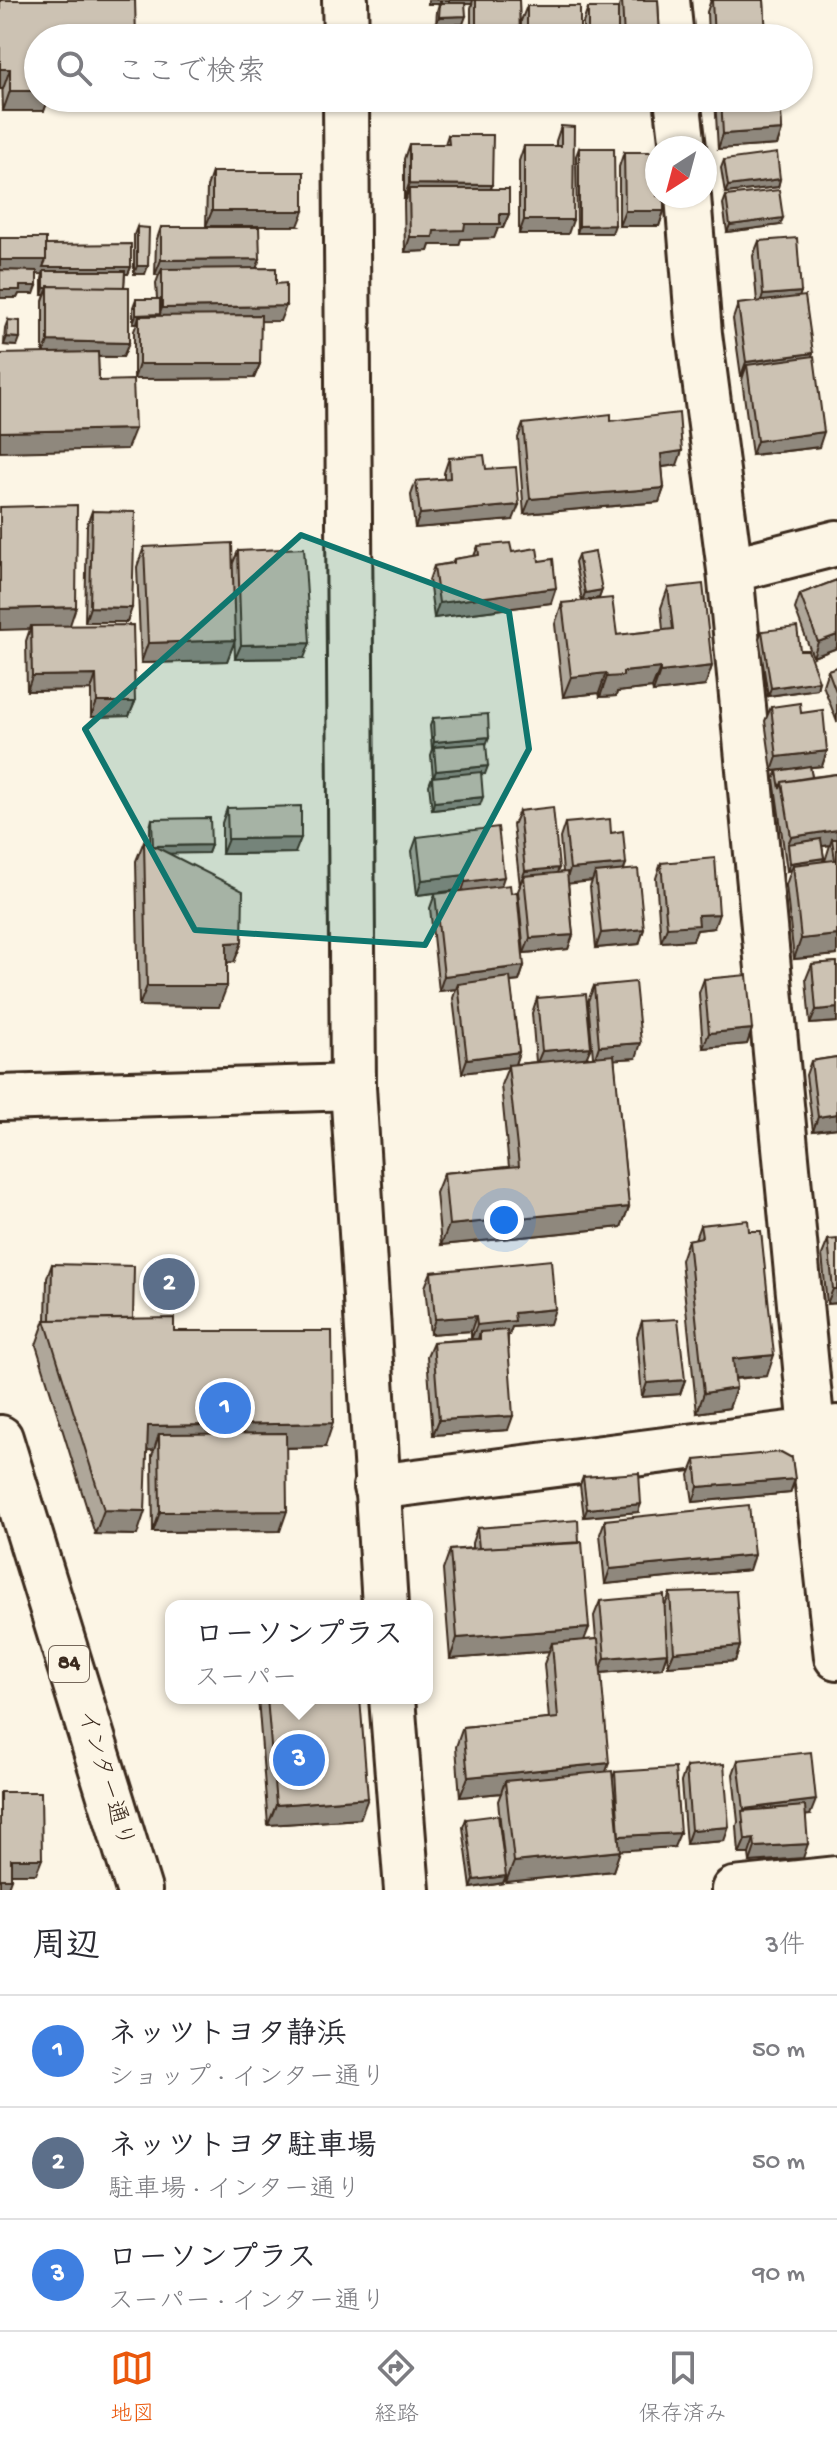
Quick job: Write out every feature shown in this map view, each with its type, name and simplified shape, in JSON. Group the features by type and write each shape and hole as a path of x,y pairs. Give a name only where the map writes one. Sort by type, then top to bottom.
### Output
{"street":[{"path":"345,0 346,24"},
{"path":"667,0 670,24"},
{"path":"346,112 353,1087 385,1600"},
{"path":"679,112 682,136"},
{"path":"689,208 699,334 730,570 825,1429 837,1657"},
{"path":"730,570 837,543"},
{"path":"0,1098 353,1087"},
{"path":"376,1487 825,1429"},
{"name":"インター通り","path":"0,1438 139,1890"},
{"path":"392,1704 407,1890"},
{"path":"734,1890 837,1879"}],"highlighted area":[{"path":"301,535 509,612 529,749 425,945 195,930 85,729"}],"building":[{"path":"0,0 135,0 136,24 24,24 24,91 10,91 10,69 0,69"},
{"path":"476,0 519,0 520,24 476,24"},
{"path":"622,0 658,0 659,24 623,24"},
{"path":"712,0 764,0 765,24 713,24"},
{"path":"440,3 465,3 466,16 439,17"},
{"path":"527,6 580,6 580,24 527,24"},
{"path":"588,8 618,8 618,24 588,24"},
{"path":"722,112 781,112 782,130 723,134"},
{"path":"561,126 574,127 573,220 524,220 524,146 561,146"},
{"path":"448,135 493,135 492,185 409,184 409,144 449,144"},
{"path":"579,148 614,148 615,225 579,226"},
{"path":"624,152 645,152 645,208 664,208 664,211 625,211"},
{"path":"777,153 780,179 728,186 724,160"},
{"path":"212,172 304,172 304,211 212,211"},
{"path":"409,189 509,189 509,214 500,214 500,224 465,224 464,230 434,231 433,237 410,237"},
{"path":"779,190 783,218 730,225 726,196"},
{"path":"137,227 149,228 148,266 137,266"},
{"path":"161,227 259,227 260,259 161,260"},
{"path":"0,238 46,238 46,260 0,260"},
{"path":"797,238 801,292 763,295 759,241"},
{"path":"131,244 131,267 43,267 46,245"},
{"path":"276,268 276,284 286,283 286,306 162,308 162,269"},
{"path":"0,270 37,271 37,286 0,290"},
{"path":"44,271 125,271 124,287 44,288"},
{"path":"48,286 129,287 129,343 48,341"},
{"path":"805,296 813,353 746,362 738,304"},
{"path":"136,299 160,299 160,314 136,315"},
{"path":"261,315 260,364 139,364 139,316"},
{"path":"8,320 20,321 20,338 7,337"},
{"path":"98,352 99,381 133,380 135,429 0,432 0,354"},
{"path":"814,356 824,432 757,441 747,365"},
{"path":"679,413 682,451 661,454 664,488 530,499 523,424 611,414 611,421"},
{"path":"484,455 486,469 516,467 519,505 420,514 416,481 450,478 449,458"},
{"path":"77,505 76,607 0,609 0,507"},
{"path":"92,511 135,512 132,608 90,607"},
{"path":"232,543 235,640 148,643 144,547"},
{"path":"510,543 512,552 537,548 539,561 553,559 556,588 439,603 434,566 479,555 478,546"},
{"path":"304,548 310,643 241,645 238,551"},
{"path":"595,552 602,590 585,593 578,555"},
{"path":"837,580 837,635 818,642 800,594"},
{"path":"703,584 712,666 660,672 660,668 623,672 623,676 607,677 606,673 571,677 562,603 612,598 617,635 673,629 668,588"},
{"path":"133,625 135,702 97,702 96,675 32,676 31,626"},
{"path":"797,627 800,650 808,650 819,681 771,688 762,631"},
{"path":"837,667 837,694 828,670"},
{"path":"800,703 801,713 823,710 827,751 777,757 771,707"},
{"path":"488,714 489,737 434,742 433,718"},
{"path":"486,743 488,766 436,771 434,747"},
{"path":"810,766 812,777 782,782 780,789 777,771"},
{"path":"481,772 483,797 434,802 432,777"},
{"path":"837,774 837,830 791,837 782,782"},
{"path":"301,806 301,838 228,839 227,808"},
{"path":"553,807 559,868 525,871 519,811"},
{"path":"210,818 211,845 153,846 152,819"},
{"path":"610,819 611,833 623,831 626,864 570,869 565,823"},
{"path":"498,827 504,877 465,882 464,875 422,880 417,837"},
{"path":"821,839 824,858 790,863 788,844"},
{"path":"832,839 837,839 837,935 801,939 793,865 835,860"},
{"path":"144,841 243,891 242,942 227,943 227,986 147,986"},
{"path":"715,858 719,914 698,915 699,925 667,927 661,863"},
{"path":"638,869 644,929 601,933 595,873"},
{"path":"567,872 573,935 530,938 524,876"},
{"path":"510,885 511,893 517,892 524,966 444,976 435,894"},
{"path":"837,962 837,1008 816,1010 812,964"},
{"path":"747,975 752,1029 709,1033 704,979"},
{"path":"510,977 519,1052 467,1059 458,984"},
{"path":"635,982 641,1043 599,1046 594,986"},
{"path":"586,994 591,1047 542,1051 537,998"},
{"path":"614,1055 629,1207 449,1225 444,1173 519,1166 508,1065"},
{"path":"837,1057 837,1114 818,1117 811,1061"},
{"path":"748,1220 749,1231 761,1231 774,1355 733,1359 736,1388 704,1393 688,1240 702,1237 700,1225"},
{"path":"837,1239 837,1289 833,1289 828,1240"},
{"path":"551,1260 555,1309 514,1313 515,1321 477,1325 476,1316 435,1319 431,1272"},
{"path":"52,1264 134,1266 133,1319 51,1320"},
{"path":"174,1318 174,1331 332,1331 333,1423 148,1426 145,1511 104,1510 45,1320"},
{"path":"678,1319 685,1380 647,1383 642,1321"},
{"path":"507,1330 513,1416 439,1420 433,1342 480,1339 480,1332"},
{"path":"286,1433 287,1511 160,1512 159,1434"},
{"path":"781,1452 792,1458 795,1479 698,1487 695,1460"},
{"path":"639,1473 641,1504 587,1509 583,1477"},
{"path":"749,1505 754,1555 610,1569 605,1520"},
{"path":"578,1520 579,1543 479,1548 477,1528"},
{"path":"582,1542 589,1628 457,1638 450,1550"},
{"path":"736,1591 740,1646 674,1652 670,1593"},
{"path":"664,1595 667,1653 605,1658 600,1601"},
{"path":"598,1639 609,1763 468,1777 463,1727 558,1718 552,1643"},
{"path":"268,1704 360,1704 368,1798 276,1805"},
{"path":"811,1752 816,1800 744,1809 738,1760"},
{"path":"724,1764 729,1827 691,1830 686,1767"},
{"path":"675,1768 680,1833 619,1836 615,1772"},
{"path":"612,1771 620,1851 514,1862 505,1781"},
{"path":"0,1792 41,1792 42,1859 11,1859 11,1879 0,1879"},
{"path":"805,1806 808,1844 755,1847 754,1839 745,1840 742,1811"},
{"path":"498,1815 506,1876 474,1880 466,1819"}],"place":[{"name":"ネッツトヨタ駐車場","path":"169,1284"},
{"name":"ネッツトヨタ静浜","path":"225,1408"},
{"name":"ローソンプラス","path":"299,1760"}]}
